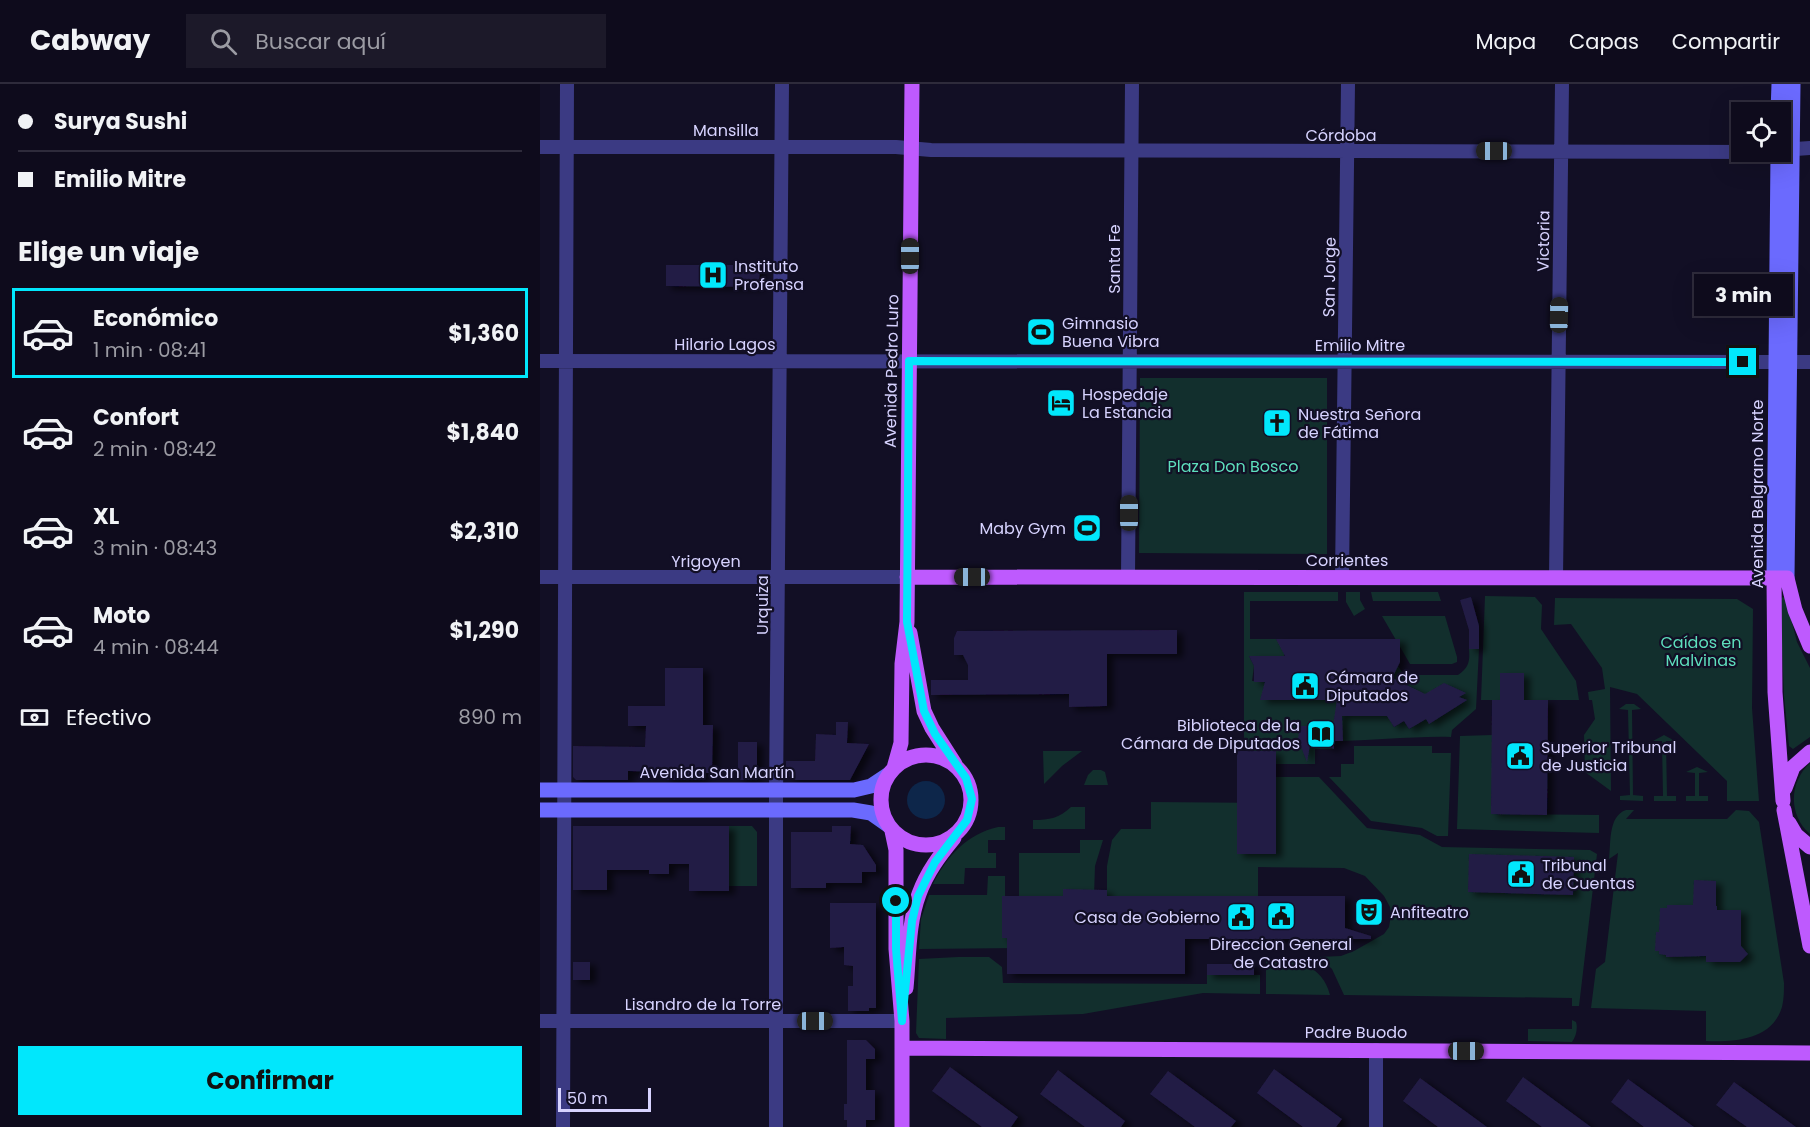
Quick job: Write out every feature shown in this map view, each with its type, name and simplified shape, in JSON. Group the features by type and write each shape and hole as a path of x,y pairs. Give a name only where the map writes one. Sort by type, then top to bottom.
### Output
{"main road":[{"name":"Avenida Pedro Luro","path":"891,771 901,743 902,664 907,622 912,84"},
{"path":"1778,102 1779,84"},
{"name":"Avenida Belgrano Norte","path":"1791,102 1793,84"},
{"name":"Avenida Belgrano Norte","path":"1784,162 1780,578 1775,686 1784,806 1810,946"},
{"name":"Corrientes","path":"907,577 1780,578"},
{"name":"Avenida Belgrano Norte","path":"1780,578 1810,646"},
{"name":"Avenida Pedro Luro","path":"907,622 924,711 957,767"},
{"path":"1810,752 1799,760 1785,783 1784,806 1787,819 1796,835 1810,847"},
{"path":"902,1021 911,927 916,902 930,869 970,814 972,799 966,778 957,767 944,758 929,754 906,759 891,771 881,795 882,810 896,850 896,949 902,1021 902,1127"},
{"name":"Avenida San Martín","path":"540,790 859,789 876,784 891,771"},
{"path":"540,810 859,810 876,815 904,840 925,845 946,841 958,832"},
{"name":"Padre Buodo","path":"902,1048 1810,1053"}],"street":[{"path":"563,1127 567,84"},
{"name":"Urquiza","path":"776,1127 776,810 782,84"},
{"name":"Santa Fe","path":"1128,577 1131,84"},
{"name":"San Jorge","path":"1342,578 1348,84"},
{"name":"Victoria","path":"1556,578 1562,84"},
{"name":"Mansilla","path":"540,147 911,148"},
{"name":"Córdoba","path":"911,148 932,150 1731,152"},
{"path":"1791,150 1810,148"},
{"name":"Hilario Lagos","path":"540,361 909,361"},
{"name":"Emilio Mitre","path":"909,361 1810,362"},
{"name":"Yrigoyen","path":"540,577 907,577"},
{"name":"Lisandro de la Torre","path":"540,1021 902,1021"},
{"path":"1376,1050 1376,1127"}],"green space":[{"name":"Plaza Don Bosco","path":"1140,378 1327,378 1327,554 1139,553"},
{"path":"1244,592 1338,592 1338,601 1250,601 1250,639 1276,639 1284,646 1284,662 1277,662 1273,656 1249,656 1254,666 1252,681 1282,682 1282,700 1324,700 1328,696 1400,716 1391,722 1394,727 1404,721 1409,729 1412,727 1408,720 1358,691 1384,666 1398,666 1404,675 1458,675 1468,664 1469,649 1479,649 1476,709 1452,730 1451,737 1334,741 1334,749 1315,749 1315,764 1276,764 1276,751 1250,751 1244,739"},
{"path":"1346,592 1360,592 1360,600 1365,609 1354,616 1346,602"},
{"path":"1371,592 1438,592 1441,601 1373,601"},
{"path":"1485,596 1535,597 1542,605 1541,629 1576,681 1579,700 1514,700 1514,697 1524,697 1524,673 1501,673 1508,700 1481,700"},
{"path":"1783,597 1786,599 1797,642 1810,668 1810,737 1793,749 1789,746 1784,696 1780,599"},
{"name":"Caídos en Malvinas","path":"1555,598 1737,599 1753,609 1752,708 1759,801 1727,801 1727,781 1637,694 1610,687 1611,791 1585,772 1584,735 1595,719 1592,700 1589,700 1588,692 1605,689 1602,668 1571,624 1554,625"},
{"path":"1382,616 1445,616 1457,662 1410,664"},
{"path":"1626,704 1634,704 1641,709 1632,710 1633,795 1643,796 1643,801 1620,800 1620,796 1630,795 1628,710 1619,709"},
{"path":"1492,735 1492,814 1599,815 1599,833 1457,829 1460,736"},
{"path":"1664,735 1675,741 1666,741 1667,796 1676,796 1676,801 1654,801 1654,796 1663,796 1662,741 1653,741"},
{"path":"1354,746 1432,746 1432,753 1451,753 1448,836 1437,836 1422,828 1371,821 1329,777 1341,777 1341,764 1354,764"},
{"path":"1043,751 1082,751 1044,784"},
{"path":"1810,763 1810,834 1798,818 1794,798 1798,779"},
{"path":"1697,767 1708,772 1699,773 1699,796 1708,796 1708,801 1686,801 1686,796 1695,796 1695,773 1686,772"},
{"path":"1093,770 1105,772 1108,785 1084,785"},
{"path":"1276,777 1319,777 1367,828 1420,835 1442,847 1590,850 1597,854 1579,1006 1572,1006 1572,998 1344,995 1332,969 1319,957 1341,956 1384,934 1389,927 1391,915 1390,907 1384,896 1365,876 1344,868 1258,867 1258,896 1107,896 1107,866 1112,840 1121,829 1151,829 1151,802 1276,803"},
{"path":"1071,807 1085,807 1085,829 1033,829 1033,820 1054,818"},
{"path":"1634,810 1626,819 1727,819 1736,810 1749,811 1759,822 1784,983 1783,1004 1777,1018 1761,1033 1729,1041 1706,1041 1706,1011 1591,1008 1596,969 1605,962 1618,853 1609,859 1613,824 1620,813"},
{"path":"729,826 752,826 757,832 757,886 729,886"},
{"path":"998,827 1005,827 1005,840 988,840 988,853 996,853 996,868 965,868 964,884 933,884 945,864 959,848 977,835"},
{"path":"1080,840 1103,840 1095,866 1094,896 1019,896 1019,853 1080,853"},
{"path":"988,876 1005,876 1005,896 1002,896 1003,938 1100,938 1095,947 919,949 921,919 929,895 987,895"},
{"path":"989,957 1002,967 1003,983 1207,984 1207,975 1260,975 1260,994 1203,993 1083,1014 946,1018 946,1039 919,1038 916,1033 919,959"},
{"path":"1266,960 1287,961 1314,970 1321,976 1330,995 1266,994"},
{"path":"1572,1020 1576,1022 1577,1027 1572,1042 1528,1041 1528,1029 1572,1029"}],"water":[{"path":"926,781 939,787 945,800 939,813 926,819 913,813 907,800 913,787"}],"building":[{"name":"Instituto Profensa","path":"666,265 760,265 759,287 666,286"},
{"path":"1471,597 1479,626 1479,649 1469,649 1469,630 1460,600"},
{"path":"1177,630 1177,654 1107,654 1107,706 1069,707 1069,694 931,695 931,680 968,680 968,665 963,655 954,655 954,638 957,631"},
{"path":"1276,639 1400,639 1400,662 1392,678 1425,694 1444,683 1466,693 1459,697 1467,700 1429,724 1426,719 1409,729 1404,721 1394,727 1387,716 1342,716 1343,741 1334,741 1334,749 1311,739 1307,762 1298,739 1300,726 1333,726 1337,700 1260,700 1265,682 1254,682 1254,666 1249,656 1285,656"},
{"path":"665,668 703,668 703,725 713,725 712,773 702,773 702,780 665,780 665,772 628,771 628,780 576,780 573,777 573,746 645,747 646,726 628,726 628,706 665,706"},
{"name":"Superior Tribunal de Justicia","path":"1500,673 1524,673 1524,700 1548,700 1547,815 1491,814 1492,700 1500,700"},
{"path":"836,722 848,722 847,743 869,744 850,780 792,780 786,773 786,761 815,761 816,734 836,735"},
{"path":"738,742 757,742 757,780 738,780"},
{"path":"1237,751 1276,751 1276,854 1237,854"},
{"path":"573,826 729,826 729,891 689,891 689,864 669,864 669,874 649,874 649,870 607,870 607,890 573,890"},
{"path":"832,826 851,826 850,844 863,845 876,865 876,872 862,872 862,883 826,883 826,888 791,888 791,832 832,832"},
{"name":"Tribunal de Cuentas","path":"1469,854 1574,857 1573,895 1468,892"},
{"path":"1694,880 1716,881 1717,910 1741,910 1741,946 1748,954 1740,962 1706,962 1706,956 1666,957 1666,955 1659,954 1659,951 1655,951 1660,908 1667,908 1667,905 1693,905"},
{"name":"Casa de Gobierno","path":"1063,889 1107,890 1107,896 1345,896 1345,928 1371,936 1371,939 1185,939 1185,974 1007,974 1007,938 1002,938 1002,896 1063,896"},
{"path":"830,903 876,903 876,1008 869,1008 869,1011 848,1011 848,986 853,986 853,966 844,965 844,947 830,948"},
{"path":"573,962 590,962 590,980 573,980"},
{"path":"1207,964 1254,964 1254,975 1207,975"},
{"path":"847,1040 866,1040 875,1049 875,1059 866,1059 866,1090 875,1090 875,1120 866,1120 866,1127 847,1127 847,1120 844,1120 844,1104 847,1104"},
{"path":"950,1067 1018,1117 1011,1127 982,1127 932,1091"},
{"path":"1274,1069 1342,1119 1336,1127 1303,1127 1257,1093"},
{"path":"1058,1070 1125,1121 1121,1127 1085,1127 1040,1094"},
{"path":"1168,1071 1236,1121 1231,1127 1195,1127 1150,1094"},
{"path":"1523,1077 1591,1127 1542,1127 1506,1101"},
{"path":"1420,1078 1487,1127 1438,1127 1403,1101"},
{"path":"1628,1079 1694,1127 1644,1127 1611,1102"},
{"path":"1734,1082 1796,1127 1747,1127 1716,1105"}],"place":[{"name":"Instituto Profensa","path":"713,275"},
{"name":"Gimnasio Buena Vibra","path":"1041,332"},
{"name":"Hospedaje La Estancia","path":"1061,403"},
{"name":"Nuestra Señora de Fátima","path":"1277,423"},
{"name":"Maby Gym","path":"1087,528"},
{"name":"Cámara de Diputados","path":"1305,686"},
{"name":"Biblioteca de la Cámara de Diputados","path":"1321,734"},
{"name":"Superior Tribunal de Justicia","path":"1520,756"},
{"name":"Tribunal de Cuentas","path":"1521,874"},
{"name":"Anfiteatro","path":"1369,912"},
{"name":"Direccion General de Catastro","path":"1281,916"},
{"name":"Casa de Gobierno","path":"1241,917"}],"route":[{"path":"896,901 896,949 902,1021 912,921 918,896 935,862 967,820 972,799 966,778 935,734 924,711 907,622 909,361 1743,362"}]}
